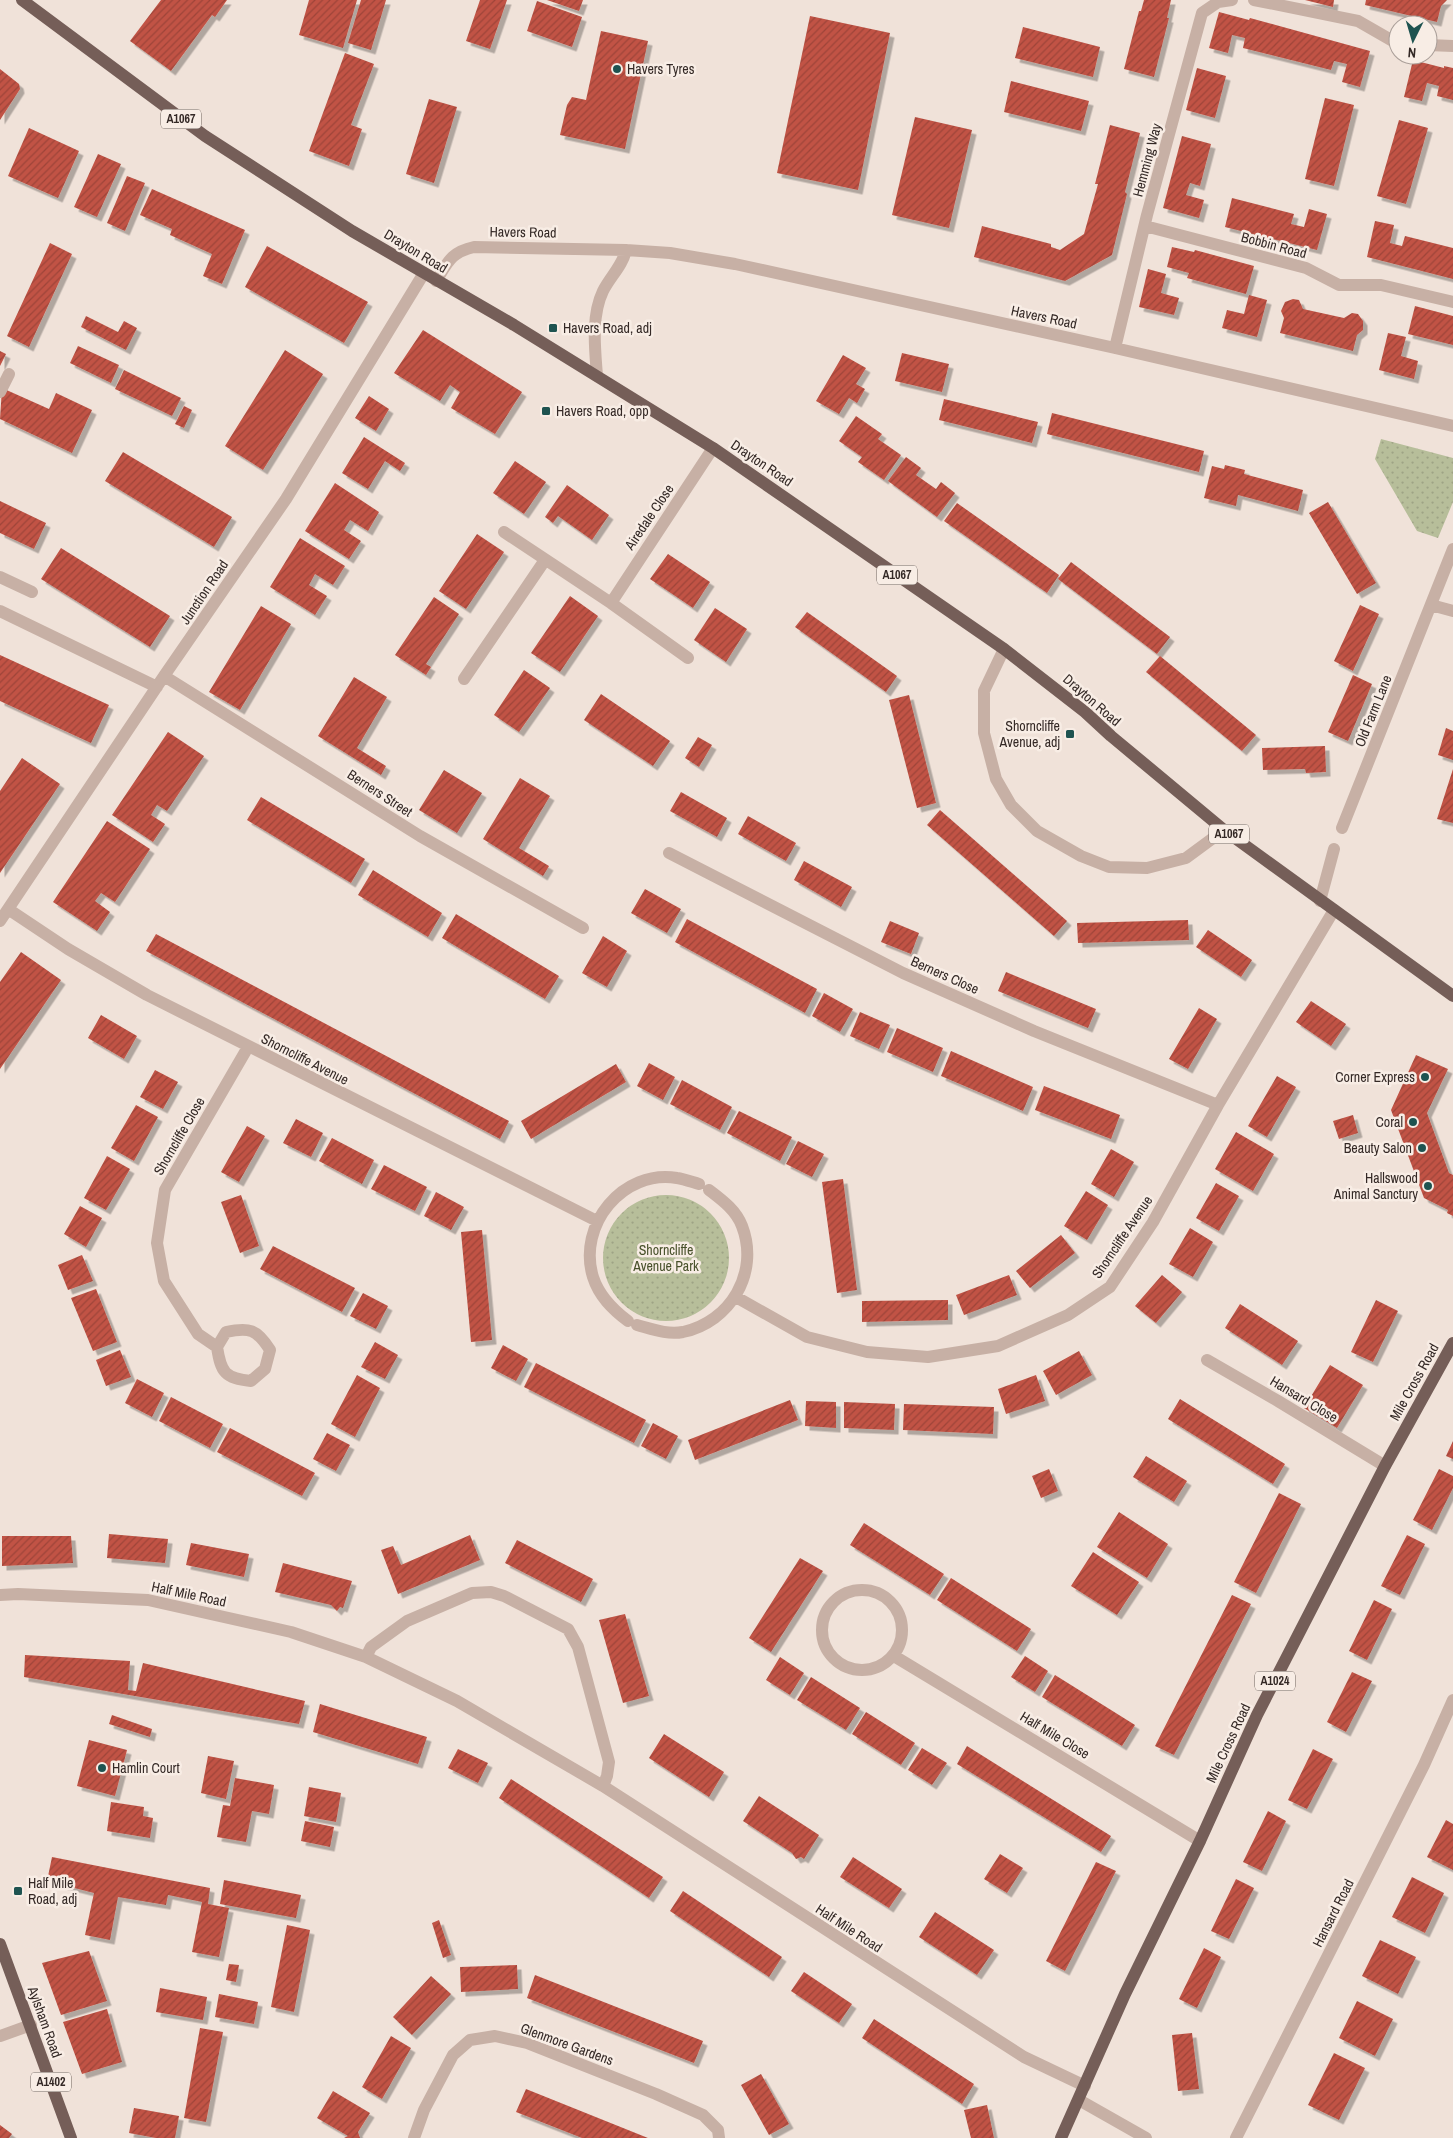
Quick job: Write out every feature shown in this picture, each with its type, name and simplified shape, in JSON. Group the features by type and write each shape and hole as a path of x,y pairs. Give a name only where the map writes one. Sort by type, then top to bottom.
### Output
{"main road":[{"name":"Drayton Road","path":"22,0 205,136 352,231 597,376 713,448 1004,649 1068,697 1224,830 1453,996"},
{"name":"Mile Cross Road","path":"1061,2138 1125,1994 1200,1841 1257,1715 1385,1466 1453,1342"},
{"name":"Aylsham Road","path":"0,1944 71,2138"}],"street":[{"name":"Hemming Way","path":"1115,348 1145,226 1202,13 1218,2 1232,0"},
{"path":"1254,0 1358,21 1388,38"},
{"path":"1438,45 1453,46"},
{"name":"Bobbin Road","path":"1145,226 1306,268 1339,285 1381,285 1453,302"},
{"name":"Havers Road","path":"436,281 450,259 459,250 474,247 626,250 670,253 735,264 1115,348 1453,426"},
{"path":"597,376 596,321 602,292 624,259 626,250"},
{"name":"Junction Road","path":"0,921 164,676 286,499 406,306 424,273"},
{"path":"0,392 9,374"},
{"name":"Airedale Close","path":"610,603 713,448"},
{"path":"504,532 688,658"},
{"name":"Old Farm Lane","path":"1342,828 1453,549"},
{"path":"464,679 545,560"},
{"path":"0,577 32,592"},
{"path":"1431,605 1453,610"},
{"path":"0,611 157,687"},
{"path":"1004,649 984,691 984,733 996,779 1011,805 1037,831 1081,856 1109,867 1147,868 1186,858 1224,830"},
{"name":"Berners Street","path":"164,676 420,836 583,928"},
{"path":"1320,901 1334,850"},
{"name":"Berners Close","path":"669,853 903,973 1034,1031 1218,1105"},
{"name":"Shorncliffe Avenue","path":"8,909 68,949 131,986 248,1047 597,1221"},
{"name":"Shorncliffe Avenue","path":"736,1298 807,1336 867,1352 928,1357 998,1346 1068,1315 1110,1287 1153,1222 1218,1105 1334,910"},
{"name":"Shorncliffe Close","path":"217,1347 198,1334 164,1281 157,1242 165,1190 248,1047"},
{"path":"676,1178 704,1187 728,1205 742,1226 748,1250 746,1275 736,1298 715,1318 702,1326 681,1332 659,1332 633,1323 612,1309 601,1294 593,1277 589,1258 591,1239 597,1221 610,1202 629,1187 652,1179 676,1178"},
{"path":"242,1328 261,1335 270,1350 265,1369 251,1381 232,1379 220,1367 217,1347 226,1332 242,1328"},
{"name":"Hansard Close","path":"1207,1360 1385,1466"},
{"path":"866,1590 880,1593 893,1602 900,1614 903,1637 894,1656 878,1668 858,1670 842,1664 829,1653 824,1641 822,1626 824,1615 830,1605 851,1591 866,1590"},
{"path":"366,1657 371,1647 407,1621 472,1593 490,1592 504,1596 568,1630 578,1647 609,1762 603,1786"},
{"name":"Half Mile Road","path":"0,1595 18,1594 148,1600 291,1632 366,1657 457,1701 603,1786 1024,2057 1085,2086"},
{"name":"Half Mile Close","path":"894,1656 1200,1841"},
{"name":"Hansard Road","path":"1236,2138 1424,1765 1453,1700"},
{"path":"0,2036 30,2026"},
{"name":"Glenmore Gardens","path":"414,2138 424,2110 453,2055 470,2040 495,2036 527,2043 656,2094 703,2115 718,2130 719,2138"},
{"path":"1079,2100 1146,2138"}],"green space":[{"path":"1381,439 1453,458 1453,502 1438,538 1417,531 1375,459"},
{"name":"Shorncliffe Avenue Park","path":"666,1195 690,1199 711,1213 725,1234 729,1258 725,1282 711,1303 690,1317 666,1321 642,1317 621,1303 607,1282 603,1258 607,1234 621,1213 642,1199"}],"building":[{"path":"161,0 227,0 215,17 212,15 171,71 130,41"},
{"path":"309,0 357,0 343,48 299,35"},
{"path":"361,0 386,0 371,50 348,43"},
{"path":"480,0 507,0 490,49 466,41"},
{"path":"547,0 583,0 579,11"},
{"path":"1144,0 1171,0 1167,18 1169,18 1154,77 1124,69 1139,11 1141,11"},
{"path":"1305,0 1334,0 1333,7"},
{"path":"1366,0 1447,0 1441,6 1438,18 1438,15 1407,15 1365,5"},
{"path":"537,1 582,17 572,47 527,31"},
{"path":"1219,12 1249,20 1250,18 1370,51 1360,87 1342,82 1347,64 1334,61 1331,70 1243,48 1245,38 1232,35 1228,53 1209,48"},
{"path":"810,16 890,33 858,190 777,173"},
{"path":"1023,27 1100,47 1093,77 1015,58"},
{"name":"Havers Tyres","path":"601,31 648,41 625,149 560,135 567,105 572,97 586,100"},
{"path":"345,53 374,64 351,125 362,129 349,166 309,151"},
{"path":"1412,65 1453,68 1453,100 1437,96 1439,86 1427,83 1422,101 1404,97"},
{"path":"1197,68 1226,76 1215,118 1186,110"},
{"path":"0,69 19,84 20,89 0,120"},
{"path":"1011,81 1089,101 1081,131 1004,112"},
{"path":"1325,98 1354,105 1334,186 1305,179"},
{"path":"429,99 457,107 434,183 406,174"},
{"path":"915,117 972,130 949,228 892,215"},
{"path":"1399,120 1428,128 1406,204 1377,196"},
{"path":"1110,125 1140,133 1112,255 1065,281 974,257 982,226 1051,244 1051,247 1060,250 1084,234 1098,184 1095,184"},
{"path":"29,128 79,151 58,198 8,176"},
{"path":"1182,136 1211,144 1200,186 1190,183 1186,195 1204,200 1199,218 1163,208"},
{"path":"98,154 121,164 97,217 74,207"},
{"path":"127,176 145,183 125,231 107,223"},
{"path":"152,189 245,230 222,284 203,276 212,254 170,235 172,229 140,215"},
{"path":"1232,198 1294,214 1291,224 1304,227 1309,209 1327,214 1317,250 1225,227"},
{"path":"1375,221 1394,225 1390,243 1402,246 1405,236 1453,248 1453,279 1367,257"},
{"path":"50,243 72,254 29,347 7,336"},
{"path":"267,246 368,302 344,343 245,287"},
{"path":"1172,247 1194,252 1195,250 1254,266 1246,294 1187,278 1189,273 1167,267"},
{"path":"1148,269 1166,274 1161,293 1179,298 1174,315 1139,307"},
{"path":"1249,295 1267,300 1257,337 1222,328 1227,310 1244,314"},
{"path":"1293,299 1299,300 1303,309 1344,318 1352,313 1358,314 1363,321 1363,330 1357,335 1353,351 1280,333 1284,318 1281,311 1285,302"},
{"path":"1415,306 1453,316 1453,345 1408,334"},
{"path":"86,316 118,332 124,321 137,328 126,350 81,327"},
{"path":"423,330 522,392 495,434 451,408 460,392 450,385 440,401 394,373"},
{"path":"1388,333 1406,337 1401,356 1418,361 1414,379 1379,370"},
{"path":"78,346 119,365 111,383 70,363"},
{"path":"285,350 323,374 263,470 225,446"},
{"path":"0,351 6,354 0,366"},
{"path":"902,353 949,364 942,392 895,381"},
{"path":"843,355 866,368 856,384 865,389 857,403 849,398 839,414 816,401"},
{"path":"124,370 181,398 172,416 115,389"},
{"path":"2,388 49,409 56,393 92,410 72,453 0,419"},
{"path":"369,396 389,409 376,431 355,418"},
{"path":"944,399 1038,422 1032,443 939,420"},
{"path":"184,406 192,410 184,428 175,424"},
{"path":"1052,413 1204,451 1199,472 1047,434"},
{"path":"856,416 882,434 878,439 901,455 884,480 858,462 862,457 839,441"},
{"path":"364,437 405,463 400,471 385,461 368,489 342,473"},
{"path":"123,452 232,517 214,547 105,481"},
{"path":"906,457 921,468 916,475 936,489 941,482 955,493 937,517 888,481"},
{"path":"515,461 546,482 524,514 493,493"},
{"path":"1225,465 1245,470 1244,474 1303,490 1298,511 1238,495 1236,506 1204,498 1212,466 1224,469"},
{"path":"335,483 379,512 368,531 350,520 344,530 361,541 349,559 305,531"},
{"path":"567,485 609,515 592,540 558,516 553,523 545,517"},
{"path":"0,501 46,523 34,549 0,533"},
{"path":"1328,502 1376,583 1357,594 1309,513"},
{"path":"957,503 1059,575 1047,593 944,521"},
{"path":"477,534 504,552 466,609 439,591"},
{"path":"300,538 345,566 333,585 315,574 309,585 327,596 315,615 270,587"},
{"path":"61,548 170,616 150,647 41,579"},
{"path":"668,554 710,582 693,608 650,579"},
{"path":"1071,562 1170,637 1157,654 1058,579"},
{"path":"570,596 598,616 560,672 531,653"},
{"path":"434,597 459,614 426,664 431,667 426,675 395,655"},
{"path":"1360,605 1379,614 1353,671 1334,661"},
{"path":"261,606 291,624 240,710 209,692"},
{"path":"715,608 747,629 726,662 694,640"},
{"path":"807,612 897,676 886,692 795,627"},
{"path":"0,655 109,705 91,743 0,701"},
{"path":"1160,656 1256,735 1242,751 1146,672"},
{"path":"524,670 550,688 519,732 494,715"},
{"path":"1353,675 1372,684 1348,741 1328,732"},
{"path":"354,677 387,697 357,748 386,766 381,775 318,736"},
{"path":"601,694 670,741 653,766 584,720"},
{"path":"909,695 936,803 917,808 889,700"},
{"path":"1446,728 1453,731 1453,760 1438,755"},
{"path":"168,732 204,756 167,811 157,805 151,815 165,824 153,842 112,815"},
{"path":"698,737 712,745 699,767 685,758"},
{"path":"1325,746 1326,772 1306,773 1305,769 1263,770 1262,748"},
{"path":"22,758 60,784 0,873 0,791"},
{"path":"1453,769 1453,823 1437,819"},
{"path":"444,770 482,793 457,833 419,810"},
{"path":"520,778 550,796 519,848 549,866 543,876 483,839"},
{"path":"681,792 727,818 717,837 670,811"},
{"path":"261,797 365,859 351,883 247,820"},
{"path":"940,810 1067,921 1054,936 927,825"},
{"path":"748,816 796,843 786,861 738,834"},
{"path":"107,821 150,849 115,902 101,893 95,901 110,912 97,931 53,902"},
{"path":"804,861 852,887 841,907 794,880"},
{"path":"373,870 442,913 428,937 358,895"},
{"path":"645,889 681,909 667,933 631,913"},
{"path":"456,914 559,976 545,999 442,938"},
{"path":"687,919 817,989 805,1013 675,942"},
{"path":"1188,920 1189,940 1078,943 1077,923"},
{"path":"890,921 919,933 911,954 881,942"},
{"path":"1208,930 1252,960 1241,977 1196,947"},
{"path":"156,934 509,1121 500,1139 146,951"},
{"path":"603,936 627,951 607,987 582,973"},
{"path":"21,952 61,980 0,1069 0,982"},
{"path":"1006,972 1096,1009 1088,1028 998,991"},
{"path":"824,993 853,1009 840,1032 812,1016"},
{"path":"1311,1001 1346,1024 1331,1046 1296,1022"},
{"path":"1199,1008 1217,1019 1188,1069 1169,1059"},
{"path":"860,1012 890,1025 879,1049 850,1036"},
{"path":"101,1015 137,1036 124,1059 88,1038"},
{"path":"897,1028 943,1048 933,1072 887,1052"},
{"path":"951,1051 1033,1087 1023,1111 941,1076"},
{"path":"1416,1055 1448,1069 1427,1113 1449,1173 1453,1175 1453,1216 1447,1213 1448,1210 1424,1198 1391,1110"},
{"path":"649,1063 675,1077 663,1100 637,1086"},
{"path":"616,1064 626,1082 531,1139 521,1121"},
{"path":"155,1070 178,1082 163,1109 140,1097"},
{"path":"1277,1076 1296,1087 1267,1137 1248,1126"},
{"path":"682,1080 732,1107 720,1130 670,1104"},
{"path":"1044,1086 1120,1115 1111,1139 1035,1110"},
{"path":"136,1105 158,1117 134,1161 111,1148"},
{"path":"739,1111 792,1137 780,1161 727,1133"},
{"path":"1353,1115 1358,1133 1339,1139 1333,1121"},
{"path":"296,1119 323,1133 311,1157 283,1143"},
{"path":"247,1126 265,1136 239,1182 221,1172"},
{"path":"1236,1132 1274,1154 1253,1191 1215,1169"},
{"path":"332,1138 374,1160 362,1184 319,1161"},
{"path":"798,1141 824,1154 812,1177 786,1164"},
{"path":"1111,1149 1134,1162 1114,1197 1091,1184"},
{"path":"107,1156 130,1169 106,1210 84,1198"},
{"path":"384,1165 427,1187 415,1211 371,1189"},
{"path":"843,1179 857,1290 837,1293 822,1182"},
{"path":"1216,1183 1239,1196 1219,1231 1196,1218"},
{"path":"1086,1191 1108,1205 1087,1240 1064,1226"},
{"path":"436,1192 464,1207 451,1230 424,1216"},
{"path":"241,1195 259,1246 240,1253 221,1202"},
{"path":"80,1206 102,1218 86,1247 64,1234"},
{"path":"1190,1228 1213,1242 1193,1277 1169,1264"},
{"path":"482,1230 492,1340 471,1342 461,1232"},
{"path":"1061,1235 1075,1253 1030,1288 1016,1271"},
{"path":"273,1246 355,1288 342,1312 260,1269"},
{"path":"82,1255 93,1281 68,1290 58,1265"},
{"path":"1009,1275 1017,1295 964,1315 956,1295"},
{"path":"1162,1275 1182,1292 1156,1323 1135,1306"},
{"path":"96,1289 117,1342 93,1351 71,1298"},
{"path":"363,1293 388,1306 376,1329 350,1316"},
{"path":"948,1300 948,1320 862,1322 862,1301"},
{"path":"1376,1300 1398,1311 1373,1362 1351,1352"},
{"path":"1240,1304 1298,1341 1282,1365 1225,1328"},
{"path":"375,1342 398,1355 385,1379 361,1367"},
{"path":"503,1345 528,1359 516,1381 491,1368"},
{"path":"120,1350 131,1377 106,1386 96,1360"},
{"path":"1079,1351 1092,1375 1056,1395 1043,1371"},
{"path":"536,1363 646,1420 634,1443 524,1387"},
{"path":"1330,1365 1363,1385 1337,1428 1304,1408"},
{"path":"357,1375 380,1388 355,1437 331,1424"},
{"path":"1036,1375 1045,1401 1006,1414 998,1389"},
{"path":"137,1379 164,1393 152,1417 125,1403"},
{"path":"171,1397 223,1424 210,1448 159,1421"},
{"path":"1180,1399 1285,1464 1273,1484 1168,1419"},
{"path":"790,1400 798,1420 695,1460 688,1440"},
{"path":"806,1401 836,1402 836,1428 805,1426"},
{"path":"844,1402 895,1404 894,1430 844,1428"},
{"path":"904,1404 994,1407 993,1434 903,1430"},
{"path":"653,1423 678,1436 666,1459 641,1446"},
{"path":"230,1428 315,1473 302,1496 217,1452"},
{"path":"327,1433 350,1445 336,1471 313,1459"},
{"path":"1453,1441 1453,1459 1446,1456"},
{"path":"1146,1456 1187,1481 1174,1502 1133,1477"},
{"path":"1049,1469 1058,1491 1041,1498 1032,1476"},
{"path":"1439,1469 1453,1476 1453,1488 1432,1530 1413,1520"},
{"path":"1279,1493 1301,1504 1256,1593 1234,1582"},
{"path":"1119,1512 1168,1544 1147,1578 1097,1547"},
{"path":"864,1523 944,1574 930,1595 850,1545"},
{"path":"109,1534 168,1539 165,1563 107,1558"},
{"path":"470,1535 480,1560 398,1594 381,1550 393,1546 401,1565"},
{"path":"1407,1535 1425,1544 1400,1595 1381,1586"},
{"path":"2,1536 71,1536 73,1563 2,1566"},
{"path":"517,1540 593,1579 581,1602 505,1563"},
{"path":"191,1543 249,1554 244,1577 186,1565"},
{"path":"1093,1552 1139,1582 1117,1615 1071,1586"},
{"path":"800,1558 823,1571 771,1652 749,1638"},
{"path":"283,1563 352,1581 343,1608 340,1607 337,1611 331,1605 275,1592"},
{"path":"951,1578 1031,1629 1017,1651 937,1600"},
{"path":"1232,1595 1251,1604 1174,1755 1155,1746"},
{"path":"1374,1600 1392,1609 1367,1660 1349,1651"},
{"path":"625,1614 649,1696 623,1703 599,1620"},
{"path":"25,1655 130,1661 128,1690 136,1691 143,1663 305,1701 299,1724 24,1677"},
{"path":"1025,1656 1048,1671 1035,1692 1011,1677"},
{"path":"780,1657 804,1673 790,1695 766,1680"},
{"path":"1352,1672 1372,1681 1346,1732 1327,1722"},
{"path":"1055,1675 1135,1725 1122,1746 1042,1697"},
{"path":"811,1677 860,1708 846,1730 797,1700"},
{"path":"320,1704 427,1737 418,1764 313,1732"},
{"path":"866,1712 915,1743 901,1765 852,1734"},
{"path":"112,1715 152,1729 150,1737 109,1724"},
{"path":"664,1734 724,1772 709,1797 649,1758"},
{"name":"Hamlin Court","path":"89,1740 127,1750 115,1796 77,1786"},
{"path":"967,1746 1111,1836 1101,1852 957,1764"},
{"path":"922,1748 947,1763 932,1785 908,1770"},
{"path":"458,1749 488,1763 478,1783 448,1768"},
{"path":"1313,1749 1333,1759 1307,1809 1288,1800"},
{"path":"208,1756 234,1761 226,1799 201,1793"},
{"path":"235,1778 274,1785 269,1814 252,1811 246,1842 217,1837 223,1805 230,1806"},
{"path":"511,1779 663,1877 649,1898 499,1798"},
{"path":"309,1787 341,1793 336,1822 304,1816"},
{"path":"759,1796 819,1835 804,1859 801,1857 796,1859 792,1853 743,1821"},
{"path":"111,1802 144,1807 143,1816 153,1818 150,1838 107,1831"},
{"path":"1268,1811 1286,1821 1262,1871 1243,1862"},
{"path":"1446,1820 1453,1824 1453,1870 1427,1857"},
{"path":"305,1821 334,1827 330,1847 301,1841"},
{"path":"1000,1854 1023,1868 1007,1893 984,1879"},
{"path":"52,1857 210,1888 208,1904 229,1908 219,1957 192,1952 202,1902 168,1895 166,1905 118,1897 110,1940 85,1935 94,1893 47,1881"},
{"path":"853,1857 902,1889 889,1908 840,1877"},
{"path":"1096,1862 1116,1871 1065,1971 1046,1961"},
{"path":"1412,1877 1444,1893 1425,1933 1392,1917"},
{"path":"1236,1879 1254,1888 1229,1939 1211,1931"},
{"path":"224,1880 301,1895 296,1918 220,1904"},
{"path":"683,1891 782,1957 769,1977 670,1911"},
{"path":"935,1912 994,1950 977,1975 919,1937"},
{"path":"439,1920 451,1955 443,1958 432,1923"},
{"path":"287,1925 310,1930 294,2012 271,2007"},
{"path":"1380,1940 1416,1957 1398,1994 1362,1976"},
{"path":"1204,1948 1221,1957 1197,2008 1179,1999"},
{"path":"89,1951 107,2001 61,2015 42,1963"},
{"path":"229,1964 239,1965 236,1982 226,1980"},
{"path":"517,1965 518,1989 461,1992 460,1967"},
{"path":"804,1972 852,2004 839,2023 791,1991"},
{"path":"535,1975 703,2041 694,2063 527,1998"},
{"path":"431,1976 451,1994 412,2035 393,2017"},
{"path":"160,1988 207,1997 203,2020 156,2012"},
{"path":"219,1994 258,2002 254,2024 215,2017"},
{"path":"1357,2001 1393,2019 1375,2056 1339,2038"},
{"path":"107,2009 122,2062 82,2074 63,2022"},
{"path":"874,2019 974,2084 962,2104 862,2038"},
{"path":"200,2028 223,2032 206,2122 184,2118"},
{"path":"1192,2033 1199,2089 1178,2091 1172,2035"},
{"path":"391,2036 411,2048 382,2099 362,2087"},
{"path":"1334,2053 1365,2068 1339,2120 1308,2105"},
{"path":"761,2074 789,2124 769,2135 741,2085"},
{"path":"526,2089 648,2138 582,2138 516,2112"},
{"path":"333,2091 370,2113 358,2132 360,2138 344,2138 348,2136 317,2118"},
{"path":"987,2105 994,2138 971,2138 964,2110"},
{"path":"134,2108 179,2116 175,2138 156,2138 129,2133"},
{"path":"0,2125 12,2134 9,2138 0,2138"}],"place":[{"name":"Havers Tyres","path":"617,69"},
{"name":"Havers Road, adj","path":"553,328"},
{"name":"Havers Road, opp","path":"546,411"},
{"name":"Shorncliffe Avenue, adj","path":"1070,734"},
{"name":"Corner Express","path":"1425,1077"},
{"name":"Coral","path":"1413,1122"},
{"name":"Beauty Salon","path":"1422,1148"},
{"name":"Hallswood Animal Sanctury","path":"1428,1186"},
{"name":"Hamlin Court","path":"102,1768"},
{"name":"Half Mile Road, adj","path":"18,1891"}]}
